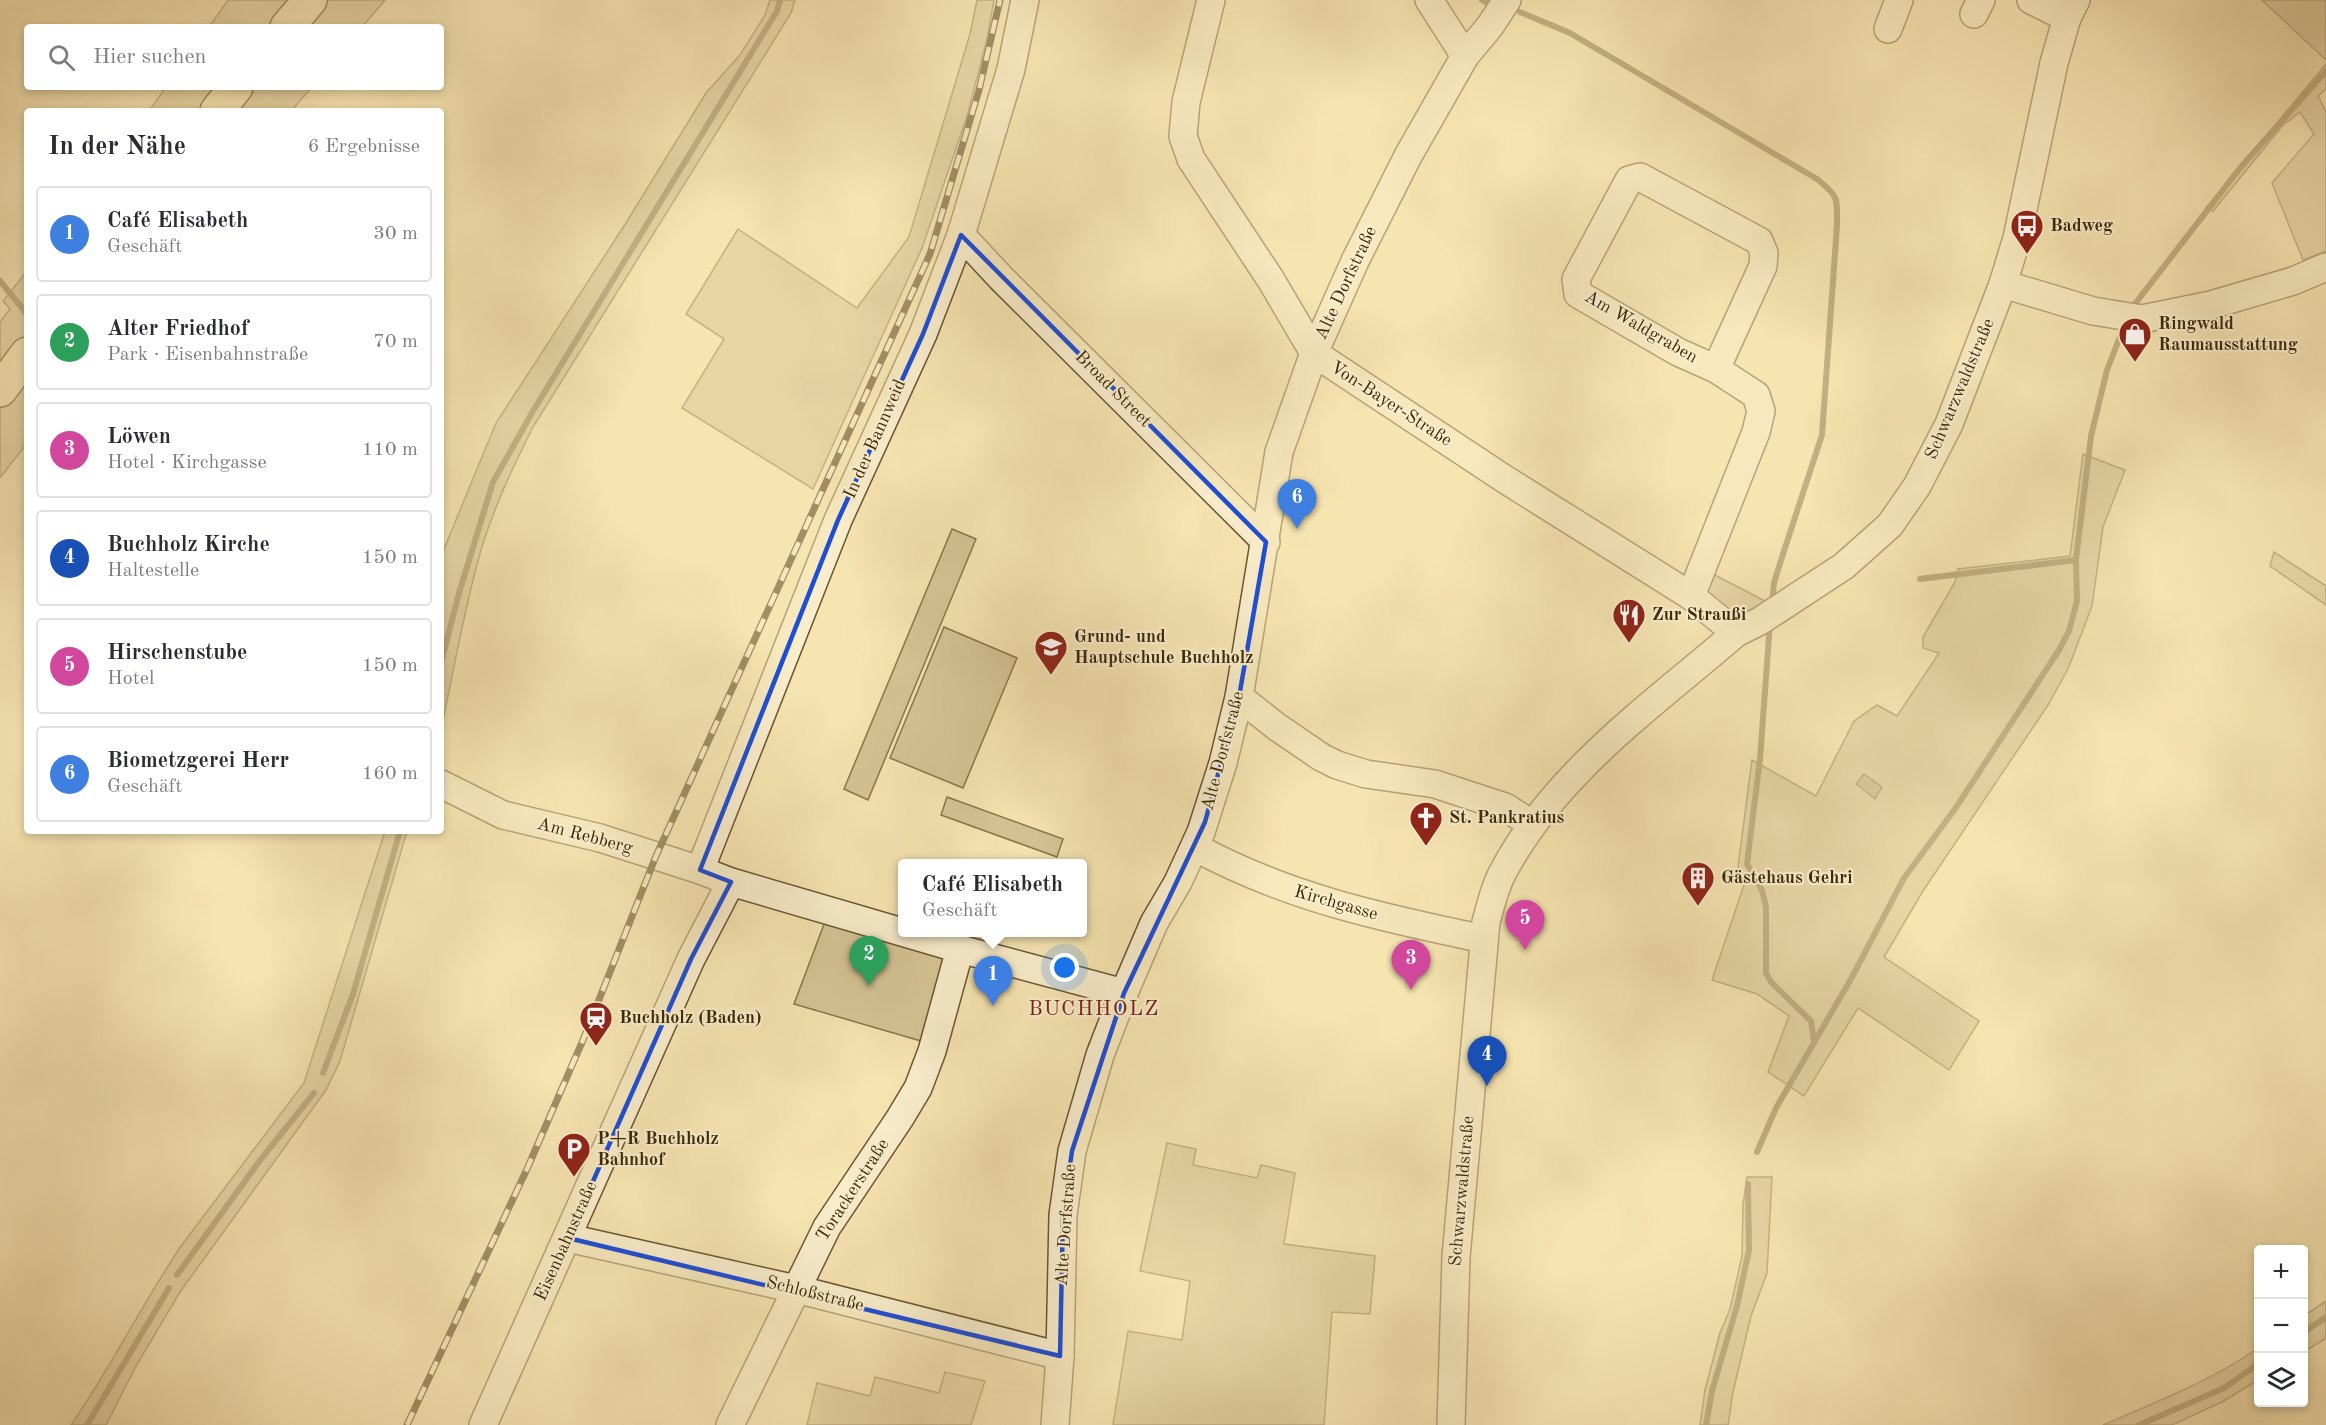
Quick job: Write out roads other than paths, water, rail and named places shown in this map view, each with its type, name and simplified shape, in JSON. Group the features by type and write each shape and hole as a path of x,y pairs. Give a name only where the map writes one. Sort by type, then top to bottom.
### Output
{"main road":[{"path":"290,24 310,0"},
{"path":"220,108 234,90"}],"street":[{"name":"In der Bannweid","path":"700,870 838,520 923,334 961,235 1011,69 1025,0"},
{"name":"Von-Bayer-Straße","path":"1211,0 1186,102 1183,136 1191,159 1271,280 1314,353 1503,478 1691,596 1736,633"},
{"path":"1429,0 1465,56"},
{"path":"1888,29 1899,0"},
{"path":"2031,0 2072,9"},
{"name":"Alte Dorfstraße","path":"1055,1425 1060,1356 1063,1215 1072,1151 1091,1083 1124,993 1154,923 1195,847 1223,763 1239,698 1279,452 1314,353 1365,240 1408,156 1465,56 1504,4"},
{"name":"Schwarzwaldstraße","path":"1451,1425 1456,1257 1484,939 1494,890 1532,824 1582,766 1736,633 1760,621 1844,566 1890,525 1917,486 1949,424 2003,284 2017,237 2054,63 2072,9"},
{"name":"Am Waldgraben","path":"1691,596 1756,432 1761,411 1756,395 1716,369 1678,352 1578,294 1576,279 1629,180 1640,177 1759,241 1764,253 1763,266 1716,369"},
{"name":"Broad Street","path":"961,235 1001,278 1266,542"},
{"path":"2003,284 2093,311 2142,319 2211,305 2293,281 2326,267"},
{"path":"1239,698 1277,727 1321,757 1337,765 1366,774 1435,784 1505,807 1532,824"},
{"name":"Am Rebberg","path":"444,786 503,815 600,838 731,882"},
{"name":"Kirchgasse","path":"1195,847 1229,866 1272,885 1388,919 1484,939"},
{"path":"731,882 898,931"},
{"name":"Eisenbahnstraße","path":"483,1425 692,959 731,882"},
{"path":"919,937 1124,993"},
{"name":"Torackerstraße","path":"729,1425 827,1227 918,1088 932,1050 960,949"},
{"name":"Schloßstraße","path":"568,1238 796,1289 1060,1356"}],"waterway":[{"path":"444,651 459,593 493,482 533,411 777,11 780,0"},
{"path":"1482,0 1487,3"},
{"path":"1520,12 1570,33 1817,179 1835,198 1837,225 1822,435 1774,583 1772,604"},
{"path":"2131,309 2240,168 2326,71"},
{"path":"0,281 24,310"},
{"path":"1757,1152 1776,1108 1851,979 1904,878 1955,809 2059,650 2069,631 2077,601 2076,560 2091,436 2107,370 2125,324"},
{"path":"1920,579 2076,560"},
{"path":"1770,623 1760,759 1747,864 1762,890 1766,907 1766,973 1771,982 1811,1021 1814,1041"},
{"path":"323,1073 353,994 399,834"},
{"path":"177,1275 261,1159 314,1093"},
{"path":"1706,1425 1712,1391 1737,1306 1749,1250 1748,1184"},
{"path":"87,1425 169,1288"},
{"path":"2308,1329 2326,1317"},
{"path":"2139,1425 2224,1388 2254,1367"}],"railway":[{"path":"407,1425 527,1169 583,1040 656,856 930,254 979,90 1000,0"}],"place":[{"name":"Badweg","path":"2027,255"},
{"name":"Ringwald Raumausstattung","path":"2135,363"},
{"name":"Biometzgerei Herr","path":"1297,529"},
{"name":"Zur Straußi","path":"1629,644"},
{"name":"Grund- und Hauptschule Buchholz","path":"1051,676"},
{"name":"St. Pankratius","path":"1426,847"},
{"name":"Gästehaus Gehri","path":"1698,907"},
{"name":"Hirschenstube","path":"1525,950"},
{"name":"Alter Friedhof","path":"869,986"},
{"name":"Löwen","path":"1411,990"},
{"name":"Café Elisabeth","path":"993,1006"},
{"name":"Buchholz (Baden)","path":"596,1047"},
{"name":"Buchholz Kirche","path":"1487,1086"},
{"name":"P+R Buchholz Bahnhof","path":"574,1178"}],"district":[{"name":"BUCHHOLZ","path":"1094,1009"}]}
